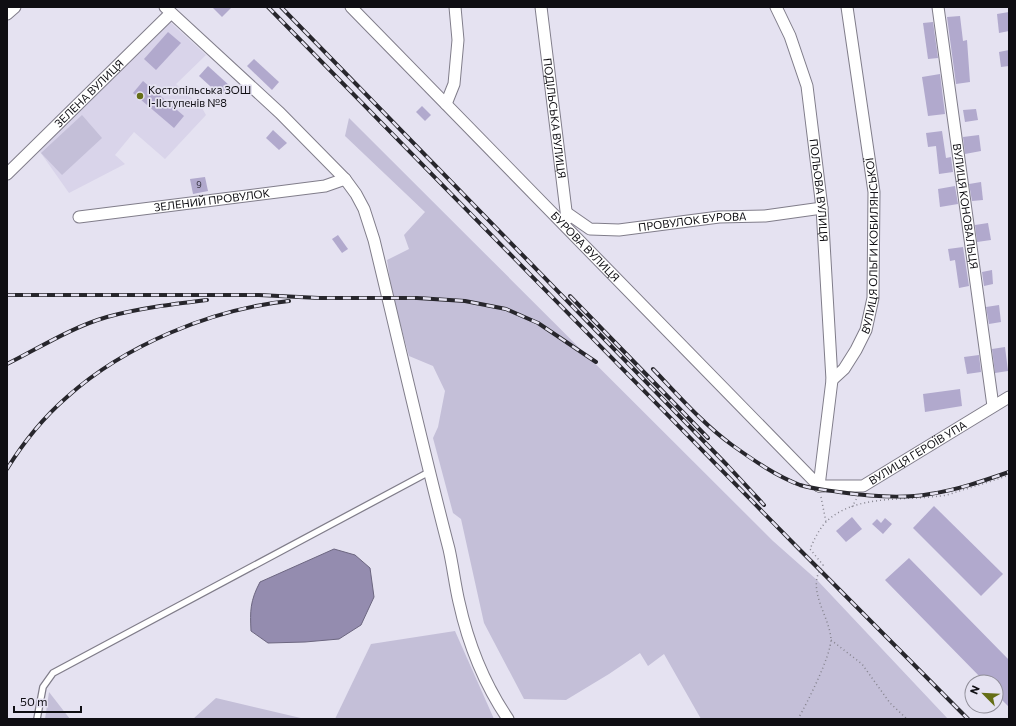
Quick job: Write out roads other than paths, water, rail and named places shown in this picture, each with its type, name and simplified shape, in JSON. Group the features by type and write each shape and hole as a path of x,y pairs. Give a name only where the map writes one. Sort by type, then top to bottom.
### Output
{"street":[{"path":"7,14 15,7"},
{"name":"БУРОВА ВУЛИЦЯ","path":"351,7 819,486"},
{"path":"446,104 454,84 455,76 458,40 455,7"},
{"name":"ПОДІЛЬСЬКА ВУЛИЦЯ","path":"541,7 569,229"},
{"name":"ПОЛЬОВА ВУЛИЦЯ","path":"776,7 790,36 807,86 822,208 832,380 819,486"},
{"name":"ВУЛИЦЯ ОЛЬГИ КОБИЛЯНСЬКОЇ","path":"832,380 844,369 866,330 873,298 874,192 847,7"},
{"name":"ВУЛИЦЯ КОНОВАЛЬЦЯ","path":"938,7 993,406"},
{"path":"168,10 280,113 345,179 356,194 364,209 374,240 452,563 459,603 466,629 478,663 508,719"},
{"name":"ЗЕЛЕНА ВУЛИЦЯ","path":"7,174 168,10"},
{"name":"ЗЕЛЕНИЙ ПРОВУЛОК","path":"79,217 326,186 345,179"},
{"name":"ПРОВУЛОК БУРОВА","path":"567,213 590,229 619,230 719,217 764,216 822,208"},
{"name":"ВУЛИЦЯ ГЕРОЇВ УПА","path":"819,486 863,486 1009,397"}],"lane":[{"path":"37,719 43,687 54,673 429,472"}],"railway":[{"path":"268,7 799,549 968,719"},
{"path":"281,7 727,465 764,505"},
{"path":"7,295 259,295 319,298 417,298 465,301 506,309 538,323 596,362"},
{"path":"570,296 708,438"},
{"path":"7,364 68,332 94,321 144,309 207,300"},
{"path":"7,469 27,440 50,413 90,378 115,361 171,332 200,321 260,305 289,301"},
{"path":"653,369 691,409 721,437 740,451 782,477 810,488 861,495 919,496 950,490 1009,472"}],"place":[{"name":"Костопільська ЗОШ І-ІІступенів №8","path":"140,96"}]}
